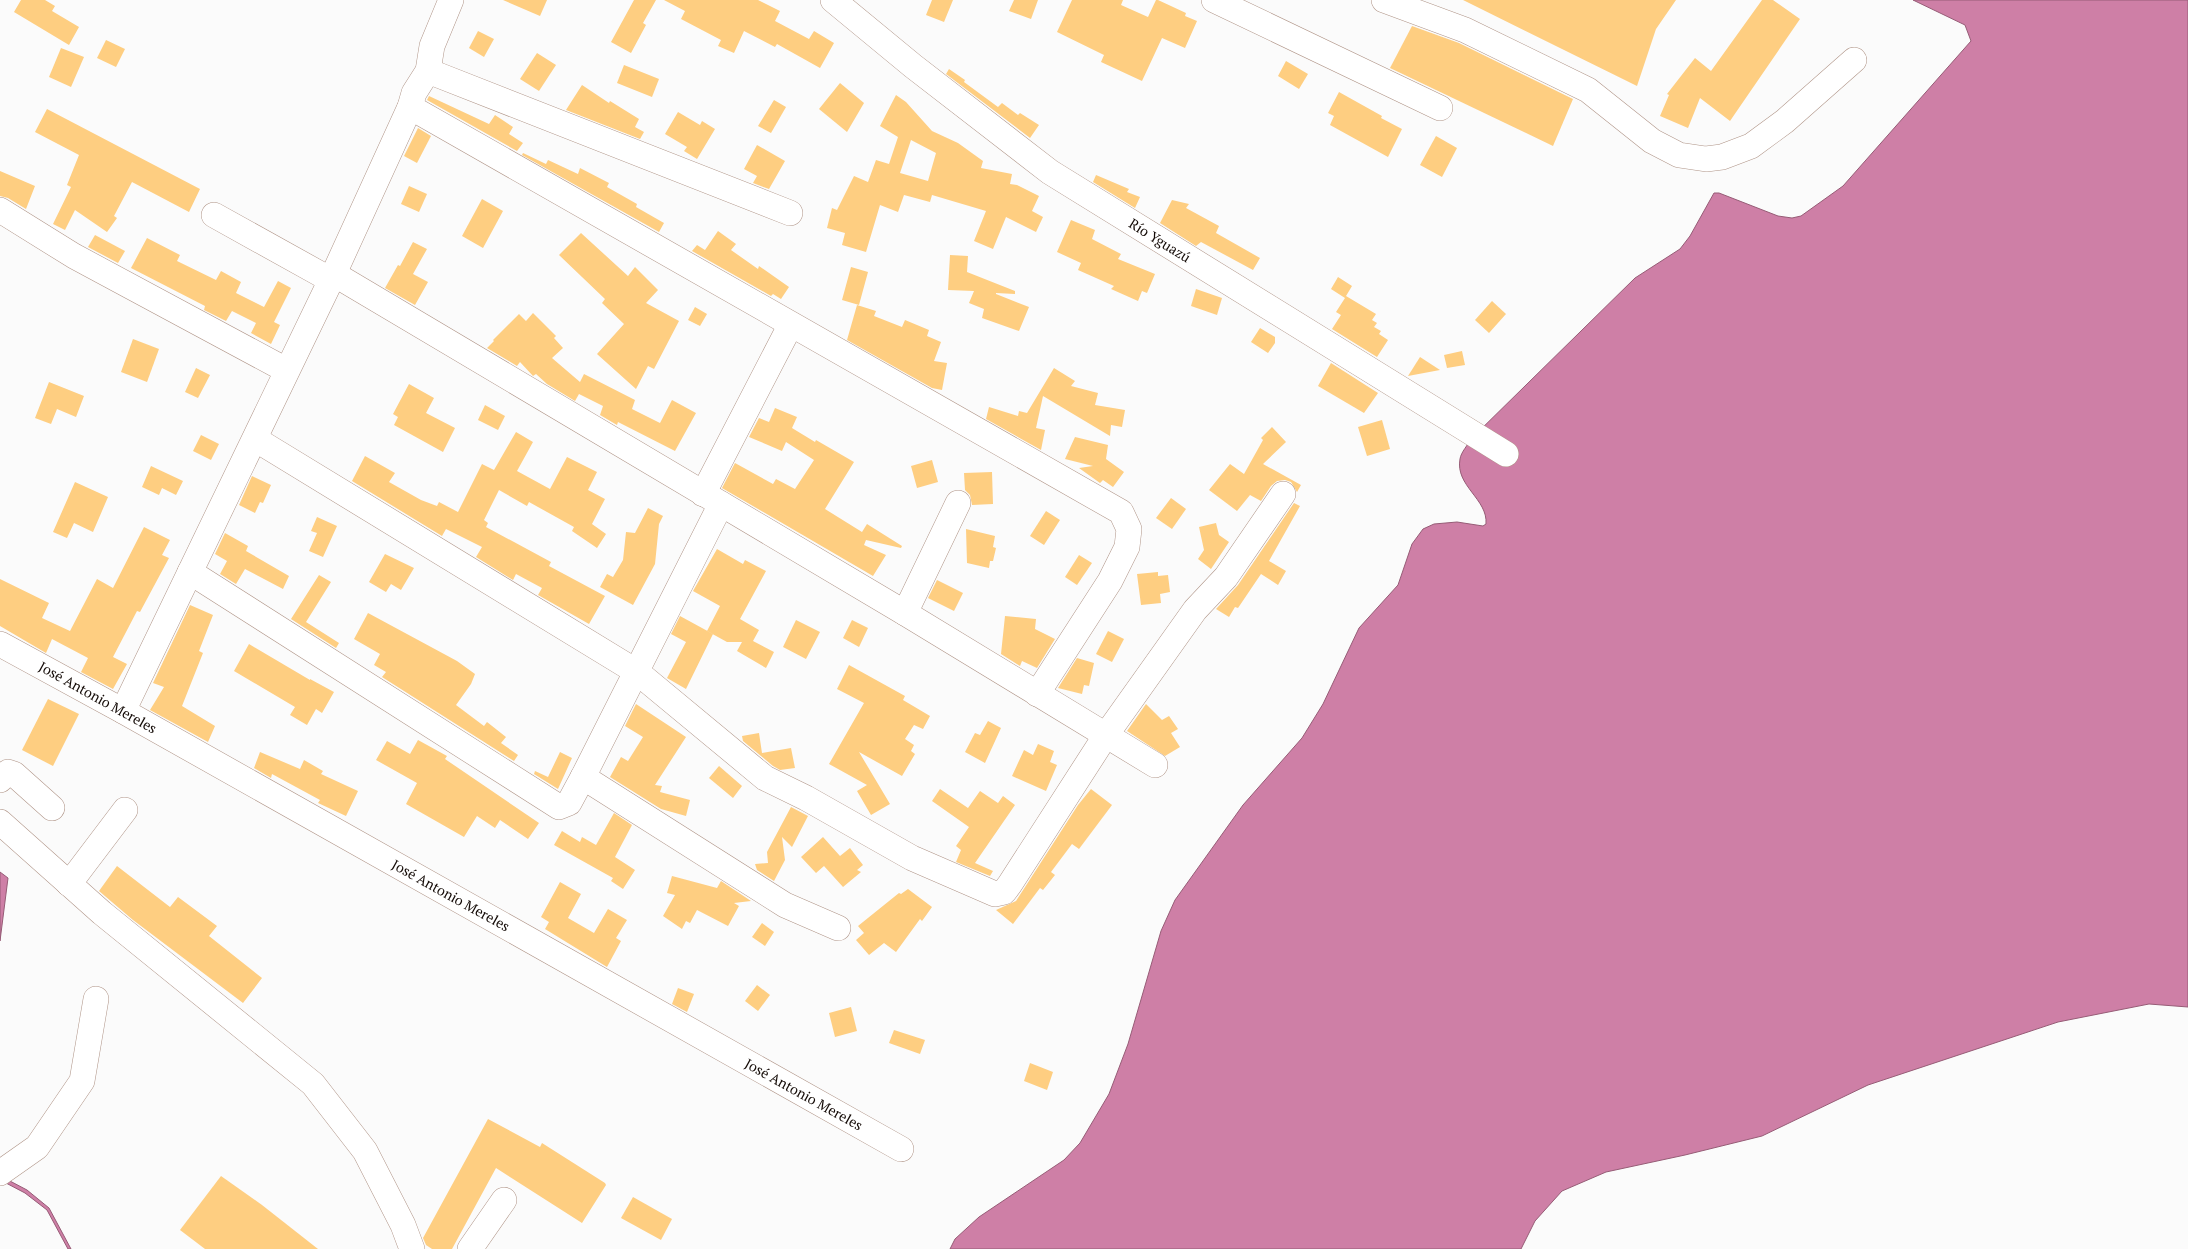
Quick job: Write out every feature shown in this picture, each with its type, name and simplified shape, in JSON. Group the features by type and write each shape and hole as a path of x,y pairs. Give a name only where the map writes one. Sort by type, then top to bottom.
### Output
{"street":[{"path":"123,711 332,277 410,107 414,93 428,71 432,46 451,0"},
{"name":"Río Yguazú","path":"833,0 913,66 1050,172 1506,454"},
{"path":"1214,0 1440,108"},
{"path":"1384,0 1466,30 1588,90 1652,141 1679,155 1706,159 1722,157 1751,146 1785,122 1854,60"},
{"path":"428,71 790,214"},
{"path":"410,107 790,326 1121,512 1129,529 1126,547 1110,581 1037,694"},
{"path":"0,210 74,256 286,370"},
{"path":"214,215 332,277 712,499 905,613 1155,765"},
{"path":"190,572 559,807 569,803 584,778 637,672 790,326"},
{"path":"255,439 637,672 764,778 806,798 912,858 995,894 1004,892 1010,884 1106,735 1195,610 1226,577 1283,494"},
{"path":"905,613 958,503"},
{"name":"José Antonio Mereles","path":"0,644 123,711 900,1149"},
{"path":"0,780 8,772 14,774 52,808"},
{"path":"584,778 784,905 838,928"},
{"path":"69,884 124,810"},
{"path":"0,822 102,913 312,1084 365,1151 403,1225 412,1249"},
{"path":"0,1173 37,1147 82,1081 96,1000"},
{"path":"470,1249 504,1200"}],"shaded area":[{"path":"1913,0 2188,0 2188,1007 2149,1004 2058,1022 1868,1085 1762,1136 1606,1172 1562,1191 1535,1221 1521,1249 950,1249 955,1239 979,1217 1064,1160 1080,1143 1109,1094 1128,1044 1161,931 1175,900 1243,805 1302,738 1323,704 1359,628 1398,585 1412,544 1423,529 1434,524 1457,522 1483,526 1486,524 1482,507 1462,477 1460,469 1461,456 1471,439 1635,278 1680,249 1690,236 1714,193 1719,193 1778,216 1792,218 1801,216 1843,186 1971,41 1965,25"},
{"path":"0,872 8,878 0,941"},
{"path":"8,1180 27,1190 49,1208 71,1249 68,1249 47,1210 25,1193 6,1183"}],"building":[{"path":"21,0 45,0 55,6 52,11 79,27 69,45 14,12"},
{"path":"503,0 547,0 540,16"},
{"path":"634,0 656,0 643,23 646,25 631,53 611,42"},
{"path":"664,0 758,0 780,11 775,21 809,39 814,31 834,43 820,68 777,44 775,47 744,31 734,53 718,46 721,40 681,19 685,11"},
{"path":"932,0 953,0 944,22 926,15"},
{"path":"1014,0 1038,0 1031,19 1009,11"},
{"path":"1072,0 1123,0 1121,5 1148,17 1156,0 1158,0 1186,13 1185,16 1197,21 1185,48 1162,38 1142,81 1101,62 1104,55 1057,32"},
{"path":"1463,0 1676,0 1656,29 1637,86"},
{"path":"1762,0 1773,0 1800,19 1730,121 1700,98 1688,128 1660,116 1669,95 1667,94 1695,58 1711,71"},
{"path":"1412,26 1459,43 1573,99 1553,146 1390,68"},
{"path":"478,31 494,39 484,57 469,48"},
{"path":"106,40 125,49 116,67 97,58"},
{"path":"61,48 84,57 71,87 49,77"},
{"path":"537,53 556,65 539,91 520,79"},
{"path":"1286,61 1308,74 1299,89 1278,76"},
{"path":"624,65 659,79 652,97 617,83"},
{"path":"949,69 998,107 1002,103 1018,115 1020,113 1039,125 1030,138 946,74"},
{"path":"840,83 864,103 847,132 819,109"},
{"path":"582,85 609,103 610,101 639,119 635,127 644,132 640,139 566,110"},
{"path":"1339,92 1402,129 1388,157 1330,125 1334,116 1328,113"},
{"path":"896,95 906,102 932,131 958,143 983,161 981,168 1012,174 1010,184 1017,185 1039,196 1032,211 1043,217 1036,232 1006,217 993,249 974,241 986,211 932,195 930,202 904,195 898,212 880,205 866,252 842,245 845,233 827,228 832,208 837,210 854,176 868,182 876,160 889,164 898,137 880,126","holes":["911,140 936,153 928,181 900,173"]},
{"path":"429,96 489,124 495,115 513,127 509,134 523,143 517,151 427,100"},
{"path":"774,100 786,107 771,133 758,126"},
{"path":"47,109 200,189 189,212 132,182 114,216 117,218 107,232 75,210 65,230 53,224 71,187 67,185 79,155 35,132"},
{"path":"678,112 700,125 702,121 715,129 697,159 684,151 687,147 665,134"},
{"path":"418,128 431,136 417,163 404,156"},
{"path":"1436,136 1457,148 1442,177 1420,165"},
{"path":"757,145 785,161 769,189 753,183 757,176 744,169"},
{"path":"523,153 546,164 548,160 578,174 580,168 609,183 607,187 637,204 636,207 664,223 659,232 522,155"},
{"path":"0,171 35,186 26,209 8,198 0,196"},
{"path":"1096,175 1129,189 1127,192 1140,197 1135,208 1093,182"},
{"path":"409,186 427,194 419,212 401,204"},
{"path":"482,199 503,211 483,248 462,236"},
{"path":"1172,200 1189,204 1186,208 1219,226 1216,233 1260,258 1253,270 1201,242 1196,246 1160,223"},
{"path":"1071,220 1095,230 1092,239 1121,254 1118,259 1155,274 1147,293 1142,291 1138,301 1111,289 1114,286 1078,270 1081,263 1057,252"},
{"path":"718,231 736,244 731,250 758,269 759,266 789,287 781,299 773,294 771,296 692,251 697,245 705,250"},
{"path":"581,233 628,276 635,267 658,290 646,303 679,321 654,369 648,366 636,389 597,354 624,324 602,303 605,299 559,255"},
{"path":"95,235 125,251 118,263 88,247"},
{"path":"147,238 180,255 177,261 216,280 221,271 241,282 236,293 264,307 278,281 291,288 274,322 280,325 271,344 251,333 256,323 232,311 226,321 204,310 205,306 131,268"},
{"path":"413,242 427,249 413,274 428,282 415,305 385,288"},
{"path":"950,255 968,256 967,272 1015,291 1015,294 996,294 1029,307 1019,331 982,318 984,309 969,303 974,291 948,290"},
{"path":"851,267 868,272 859,305 842,300"},
{"path":"1338,277 1352,286 1346,296 1376,314 1372,320 1377,323 1374,327 1381,331 1379,334 1388,340 1377,357 1332,329 1341,315 1336,312 1345,298 1331,289"},
{"path":"1196,289 1222,298 1217,315 1191,306"},
{"path":"1492,301 1506,314 1489,333 1475,320"},
{"path":"857,305 876,311 874,316 902,327 905,320 929,330 927,336 941,342 934,361 947,363 942,390 932,388 847,340"},
{"path":"695,307 707,314 700,326 688,320"},
{"path":"533,313 556,336 554,338 563,348 552,358 580,382 584,374 635,400 632,409 660,423 672,400 696,413 675,451 618,422 617,425 600,415 603,406 579,394 575,401 547,384 536,374 533,376 520,362 517,366 487,348 519,314 526,321"},
{"path":"1260,328 1275,337 1275,343 1268,353 1251,342"},
{"path":"133,339 159,349 147,382 121,372"},
{"path":"1462,351 1465,365 1447,368 1444,355"},
{"path":"1420,357 1440,370 1408,376"},
{"path":"1331,363 1378,393 1364,413 1318,386"},
{"path":"196,368 210,375 198,398 185,392"},
{"path":"1054,368 1075,381 1071,386 1098,393 1095,405 1125,410 1122,427 1111,425 1110,436 1043,396 1036,428 1045,430 1041,450 986,419 989,407 1018,416 1019,411 1027,413"},
{"path":"49,382 84,396 76,417 57,409 51,424 35,418"},
{"path":"409,384 434,398 426,413 455,428 443,452 394,425 398,417 393,414"},
{"path":"485,405 505,416 498,430 478,420"},
{"path":"775,408 797,417 792,428 854,462 825,509 862,532 867,524 902,546 901,548 866,540 864,545 886,555 873,576 722,488 735,463 773,484 776,479 795,489 814,460 786,442 782,451 749,437 759,418 769,422"},
{"path":"1382,420 1390,449 1367,456 1358,427"},
{"path":"1272,427 1286,442 1263,464 1301,485 1297,492 1291,482 1285,480 1277,481 1271,486 1261,501 1250,495 1237,511 1209,490 1230,464 1244,474 1263,440 1261,438"},
{"path":"516,432 533,442 517,471 550,489 567,457 597,472 588,490 605,499 592,524 606,534 597,548 572,531 574,527 529,502 527,506 499,490 484,520 488,523 486,527 551,562 549,566 605,596 589,624 538,595 542,588 516,574 513,580 476,557 482,547 446,529 442,536 352,481 365,456 395,473 389,482 421,500 437,506 439,502 458,512 482,464 494,470"},
{"path":"201,435 219,444 211,460 193,451"},
{"path":"1075,437 1108,445 1106,459 1124,472 1113,487 1103,480 1100,483 1079,468 1093,466 1065,459"},
{"path":"932,460 938,482 917,488 911,466"},
{"path":"151,466 183,481 176,495 162,488 159,495 142,487"},
{"path":"992,472 993,504 972,505 970,495 965,490 964,473"},
{"path":"252,476 271,485 263,503 260,502 255,513 239,505"},
{"path":"75,482 108,497 93,532 74,523 67,538 53,532"},
{"path":"1171,498 1186,509 1172,529 1156,518"},
{"path":"1294,503 1300,506 1269,561 1286,571 1278,585 1261,574 1238,608 1235,607 1229,617 1216,609 1238,585"},
{"path":"648,508 663,516 659,524 655,564 633,605 600,587 607,574 613,577 623,560 626,532 635,533"},
{"path":"1046,511 1060,520 1044,545 1030,536"},
{"path":"317,517 337,526 323,557 309,551 317,533 311,531"},
{"path":"1216,523 1219,535 1229,542 1211,569 1198,559 1204,550 1199,527"},
{"path":"144,527 170,540 162,555 169,558 140,612 137,611 113,657 127,664 113,689 81,672 88,658 52,639 46,653 0,626 0,579 49,603 42,618 70,631 97,579 113,588"},
{"path":"966,529 995,536 993,547 996,548 989,568 967,563"},
{"path":"225,533 248,546 246,551 289,576 283,589 245,569 236,584 220,574 227,561 215,554"},
{"path":"717,549 743,564 745,560 766,571 740,619 759,630 753,641 774,652 766,668 737,651 742,642 727,642 707,631 720,606 693,591"},
{"path":"385,554 414,568 401,590 391,584 386,592 369,582"},
{"path":"1079,555 1092,563 1077,585 1065,577"},
{"path":"1158,572 1158,576 1168,575 1170,592 1160,594 1161,603 1141,605 1137,574"},
{"path":"319,575 331,582 306,622 339,643 336,648 291,619"},
{"path":"937,580 963,593 954,611 928,598"},
{"path":"190,605 213,615 199,651 203,653 182,706 215,726 208,742 150,710 164,687 153,683"},
{"path":"368,613 457,661 475,674 471,684 456,705 484,726 487,722 506,737 501,743 518,755 514,761 382,677 386,672 374,665 380,654 354,639"},
{"path":"680,616 713,634 686,689 667,678 686,642 671,634"},
{"path":"1005,616 1036,619 1035,629 1055,639 1037,668 1022,661 1020,666 1001,654"},
{"path":"796,620 820,632 806,659 783,647"},
{"path":"852,620 868,628 859,647 843,638"},
{"path":"1108,631 1124,639 1112,662 1096,654"},
{"path":"249,644 334,692 322,713 316,709 307,725 290,715 295,707 234,671"},
{"path":"1077,658 1094,663 1089,686 1084,685 1082,694 1058,688"},
{"path":"849,665 905,696 903,700 930,716 923,729 914,725 905,739 914,745 911,751 915,754 902,776 859,752 890,804 871,815 857,791 867,785 829,764 864,703 837,689"},
{"path":"48,699 79,714 53,766 22,750"},
{"path":"636,704 686,737 655,785 662,786 660,792 690,800 686,816 661,809 610,777 621,757 628,761 643,737 625,726"},
{"path":"1146,704 1162,720 1169,716 1178,729 1171,733 1180,747 1165,756 1127,731"},
{"path":"988,721 1001,728 985,763 965,752 975,733 980,735"},
{"path":"759,733 762,753 791,748 795,768 780,770 743,741 742,736"},
{"path":"418,740 447,756 445,759 539,823 528,839 500,820 495,828 477,816 464,837 406,804 417,783 376,760 387,741 410,754"},
{"path":"1038,744 1054,751 1050,762 1057,765 1046,791 1012,776 1024,750 1033,755"},
{"path":"260,752 300,769 304,760 323,771 321,774 358,791 346,816 318,803 320,800 272,774 271,778 254,768"},
{"path":"560,752 572,758 558,789 534,774 535,771 548,777"},
{"path":"719,766 742,786 733,798 709,778"},
{"path":"940,789 968,808 980,791 998,803 1003,796 1015,805 975,863 993,871 990,876 956,862 961,850 956,846 969,827 932,801"},
{"path":"1091,789 1112,805 1079,849 1072,844 1051,872 1055,875 1043,890 1040,888 1013,924 996,910 1016,901 1078,805"},
{"path":"791,807 808,816 792,847 782,837 785,860 774,881 757,870 755,864 768,863 767,852"},
{"path":"614,813 632,825 615,857 635,870 623,889 611,881 613,878 554,845 562,831 580,842 582,837 596,845"},
{"path":"823,837 840,856 850,848 863,865 857,870 861,872 843,887 824,866 816,873 801,857"},
{"path":"117,866 170,907 178,897 217,926 209,936 262,978 243,1003 133,920 99,891"},
{"path":"672,876 717,888 721,881 751,901 734,903 739,906 728,926 697,910 690,923 686,921 682,929 663,916 675,895 667,893"},
{"path":"560,882 581,894 568,918 594,933 608,909 627,920 616,938 621,941 607,967 545,929 549,922 541,917"},
{"path":"908,889 932,907 922,921 920,919 896,952 884,943 869,955 856,940 864,933 858,926 899,893 901,894"},
{"path":"762,923 774,932 765,946 752,937"},
{"path":"757,985 770,995 758,1011 745,1001"},
{"path":"678,988 694,994 687,1012 672,1004"},
{"path":"851,1007 857,1031 835,1037 829,1013"},
{"path":"894,1030 925,1040 920,1054 889,1043"},
{"path":"1030,1063 1053,1072 1047,1090 1024,1081"},
{"path":"488,1119 540,1147 542,1143 606,1185 582,1223 496,1168 452,1249 432,1249 426,1245 423,1238"},
{"path":"221,1176 318,1249 205,1249 180,1230"},
{"path":"633,1197 672,1219 661,1240 621,1218"}]}
